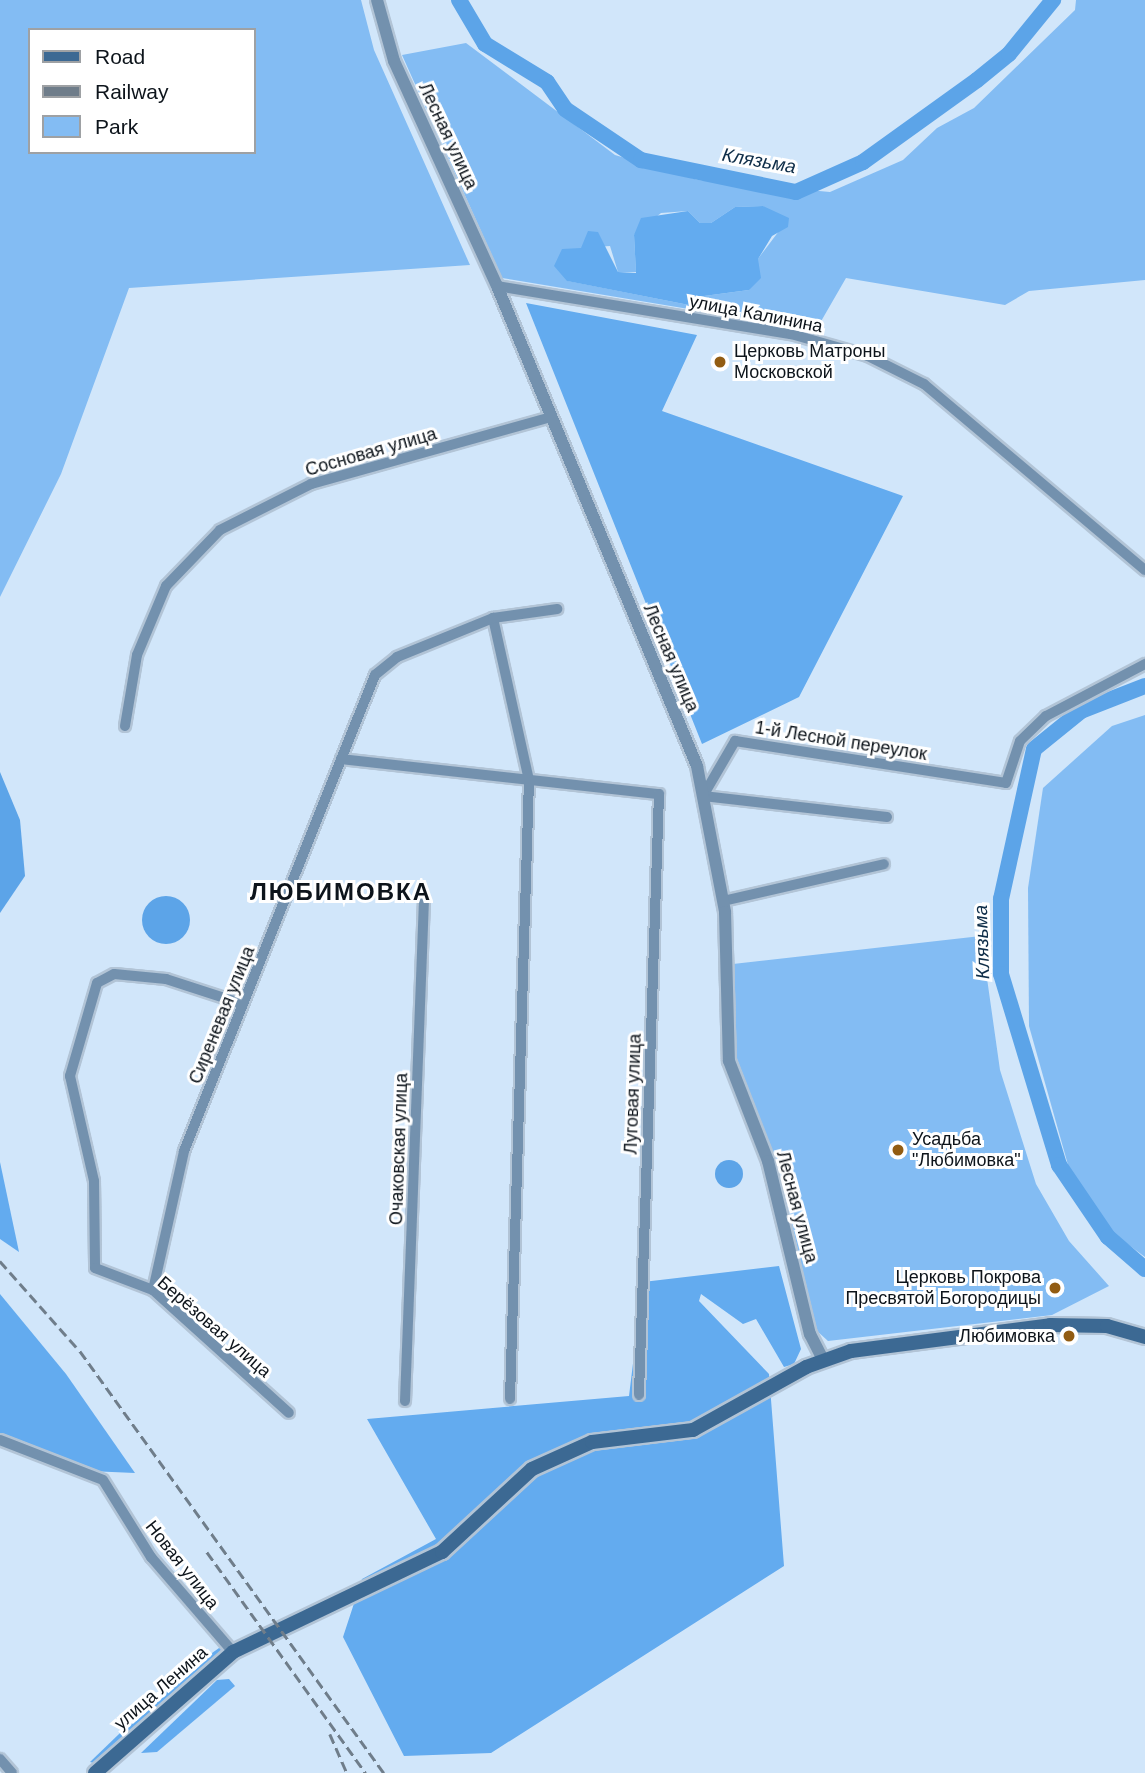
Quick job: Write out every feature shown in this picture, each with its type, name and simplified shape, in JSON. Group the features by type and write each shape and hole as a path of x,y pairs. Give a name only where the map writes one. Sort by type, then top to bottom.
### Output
{"main road":[{"path":"823,1359 1050,1325 1107,1326 1145,1337"},
{"name":"улица Ленина","path":"95,1773 233,1652 257,1637 442,1552 532,1469 592,1442 693,1430 823,1359"}],"street":[{"name":"Лесная улица","path":"377,0 394,61 497,286 697,766 723,901 729,1061 768,1161 810,1334 823,1359"},
{"name":"улица Калинина","path":"497,286 791,334 868,356 924,384 1145,570"},
{"name":"Сосновая улица","path":"125,726 137,655 166,586 220,530 312,484 551,417"},
{"name":"Сиреневая улица","path":"153,1290 184,1151 375,675 397,657 493,618 556,609"},
{"path":"493,618 529,780 510,1399"},
{"name":"1-й Лесной переулок","path":"703,796 735,741 1006,783 1020,741 1045,716 1145,664"},
{"path":"341,759 529,780"},
{"name":"Луговая улица","path":"529,780 659,794 639,1395"},
{"path":"703,796 887,817"},
{"path":"723,901 884,864"},
{"name":"Очаковская улица","path":"405,1401 424,899"},
{"name":"Берёзовая улица","path":"243,1004 166,979 114,974 97,983 70,1076 94,1181 95,1268 153,1290 289,1413"},
{"name":"Новая улица","path":"0,1440 103,1480 151,1557 233,1652"},
{"path":"0,1759 12,1773"}],"green space":[{"path":"0,0 361,0 374,50 470,265 129,288 61,474 0,597"},
{"path":"1076,0 1145,0 1145,280 1029,291 1005,305 846,278 816,330 502,278 402,55 466,43 615,155 698,180 830,192 903,160 937,128 974,108 1075,10","holes":["763,206 779,231 757,260 749,290 704,296 689,305 568,281 562,273 581,248 610,246 618,272 636,272 634,235 661,213 688,211 700,223 711,223 735,207"]},
{"path":"1145,715 1145,1257 1110,1231 1070,1172 1029,1026 1028,888 1043,788 1112,726"},
{"name":"Усадьба \"Любимовка\"","path":"981,936 1000,1070 1036,1184 1069,1241 1109,1286 1052,1315 828,1341 816,1330 780,1171 735,1054 733,964"}],"shaded area":[{"path":"763,206 789,218 788,227 772,236 758,259 761,278 749,290 704,296 689,305 567,281 554,266 562,249 581,248 588,231 598,232 618,272 636,273 634,235 641,218 688,211 700,223 711,223 735,207"},
{"path":"526,303 697,335 662,411 903,496 799,697 702,744"},
{"path":"0,772 20,820 25,876 0,913"},
{"path":"166,896 175,897 183,903 189,911 189,929 183,937 175,943 166,944 157,943 149,937 143,929 142,920 143,911 149,903 157,897"},
{"path":"729,1160 739,1164 743,1174 739,1184 729,1188 719,1184 715,1174 719,1164"},
{"path":"0,1162 19,1252 0,1239"},
{"path":"779,1266 801,1349 794,1364 784,1367 756,1319 743,1324 701,1294 699,1301 769,1374 784,1566 491,1753 404,1756 343,1637 362,1579 436,1539 367,1419 629,1396 643,1282"},
{"path":"0,1294 66,1374 135,1473 66,1470 0,1445"},
{"path":"219,1648 227,1650 101,1765 90,1762 176,1679"},
{"path":"229,1679 235,1686 157,1752 141,1753 217,1680"}],"waterway":[{"name":"Клязьма","path":"459,0 485,44 547,82 565,109 641,160 796,192 863,162 977,80 1009,54 1053,0"},
{"name":"Клязьма","path":"1145,686 1081,711 1034,749 1001,899 1001,974 1059,1165 1108,1237 1145,1269"}],"railway":[{"path":"0,1261 80,1351 384,1773"},
{"path":"207,1552 366,1773"},
{"path":"330,1734 347,1773"}],"place":[{"name":"Церковь Матроны Московской","path":"720,362"},
{"name":"Усадьба \"Любимовка\"","path":"898,1150"},
{"name":"Церковь Покрова Пресвятой Богородицы","path":"1055,1288"},
{"name":"Любимовка","path":"1069,1336"}],"district":[{"name":"ЛЮБИМОВКА","path":"341,892"}]}
